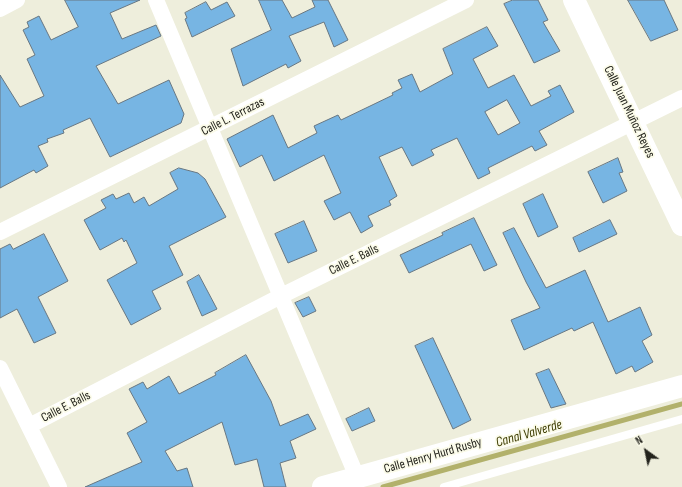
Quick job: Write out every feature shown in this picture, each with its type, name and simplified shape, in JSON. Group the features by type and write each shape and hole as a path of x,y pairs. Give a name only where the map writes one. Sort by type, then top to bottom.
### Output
{"street":[{"path":"0,9 17,0"},
{"path":"156,0 211,128 358,482"},
{"name":"Calle L. Terrazas","path":"0,232 466,0"},
{"name":"Calle Juan Muñoz Reyes","path":"574,0 682,225"},
{"name":"Calle E. Balls","path":"30,426 281,296 682,98"},
{"path":"0,368 59,487"},
{"name":"Calle Henry Hurd Rusby","path":"323,487 358,482 682,386"}],"lane":[{"path":"444,487 682,419"}],"building":[{"path":"65,0 140,0 110,13 122,39 156,25 161,36 96,66 118,104 169,80 184,114 181,123 110,157 90,118 63,130 64,133 47,139 48,142 38,146 48,166 36,173 34,170 0,188 0,75 20,107 44,96 27,59 35,55 23,30 29,27 27,22 39,16 51,40 78,27"},
{"path":"259,0 282,0 292,18 315,7 312,0 328,0 348,40 334,47 324,22 289,36 301,61 288,68 286,64 243,86 231,49 271,30"},
{"path":"513,0 538,0 548,20 543,22 560,51 534,63 504,4"},
{"path":"628,0 664,0 678,30 651,41"},
{"path":"206,2 211,10 227,2 235,16 192,37 185,19 187,18 185,13"},
{"path":"487,27 498,46 473,59 488,88 514,75 531,106 551,96 548,91 560,85 574,112 539,131 547,145 535,151 532,146 488,168 490,173 478,179 457,138 431,150 434,155 412,166 402,147 379,157 397,196 389,201 391,205 368,216 373,226 361,233 350,212 334,220 324,201 341,193 324,155 274,181 262,155 240,167 227,139 273,115 288,148 317,133 314,126 338,115 341,120 393,95 392,93 402,88 398,80 412,74 420,92 453,74 443,49","holes":["507,100 520,123 498,135 485,112"]},
{"path":"618,158 623,172 619,173 627,191 603,203 588,172"},
{"path":"179,168 198,173 205,179 226,217 169,246 183,275 152,291 161,309 131,325 107,280 137,263 126,240 124,242 122,238 100,250 84,220 106,208 101,200 113,194 116,199 129,193 134,203 144,197 149,206 178,189 170,173"},
{"path":"543,194 558,227 538,237 523,204"},
{"path":"474,218 497,265 484,271 471,244 409,273 400,255 443,235 442,233"},
{"path":"610,220 617,234 579,252 573,238"},
{"path":"304,221 317,251 288,263 275,234"},
{"path":"514,228 546,288 585,270 608,322 640,307 652,335 642,341 653,362 635,372 632,366 616,374 593,322 574,331 572,328 524,350 511,320 540,308 503,233"},
{"path":"44,234 68,281 38,297 56,333 34,343 17,309 0,318 0,249 10,244 13,249"},
{"path":"199,275 217,309 202,316 187,282"},
{"path":"309,297 316,311 303,317 295,303"},
{"path":"433,338 471,420 453,429 415,346"},
{"path":"246,355 271,401 280,426 308,414 316,429 290,441 296,458 280,463 286,487 264,487 257,459 235,465 222,422 165,451 177,471 187,468 193,487 85,487 142,462 127,433 147,422 129,389 143,382 147,389 169,376 179,394 216,375 215,373"},
{"path":"549,369 566,404 551,408 536,374"},
{"path":"369,408 375,421 352,431 346,419"}],"waterway":[{"name":"Canal Valverde","path":"383,487 682,404"}]}
